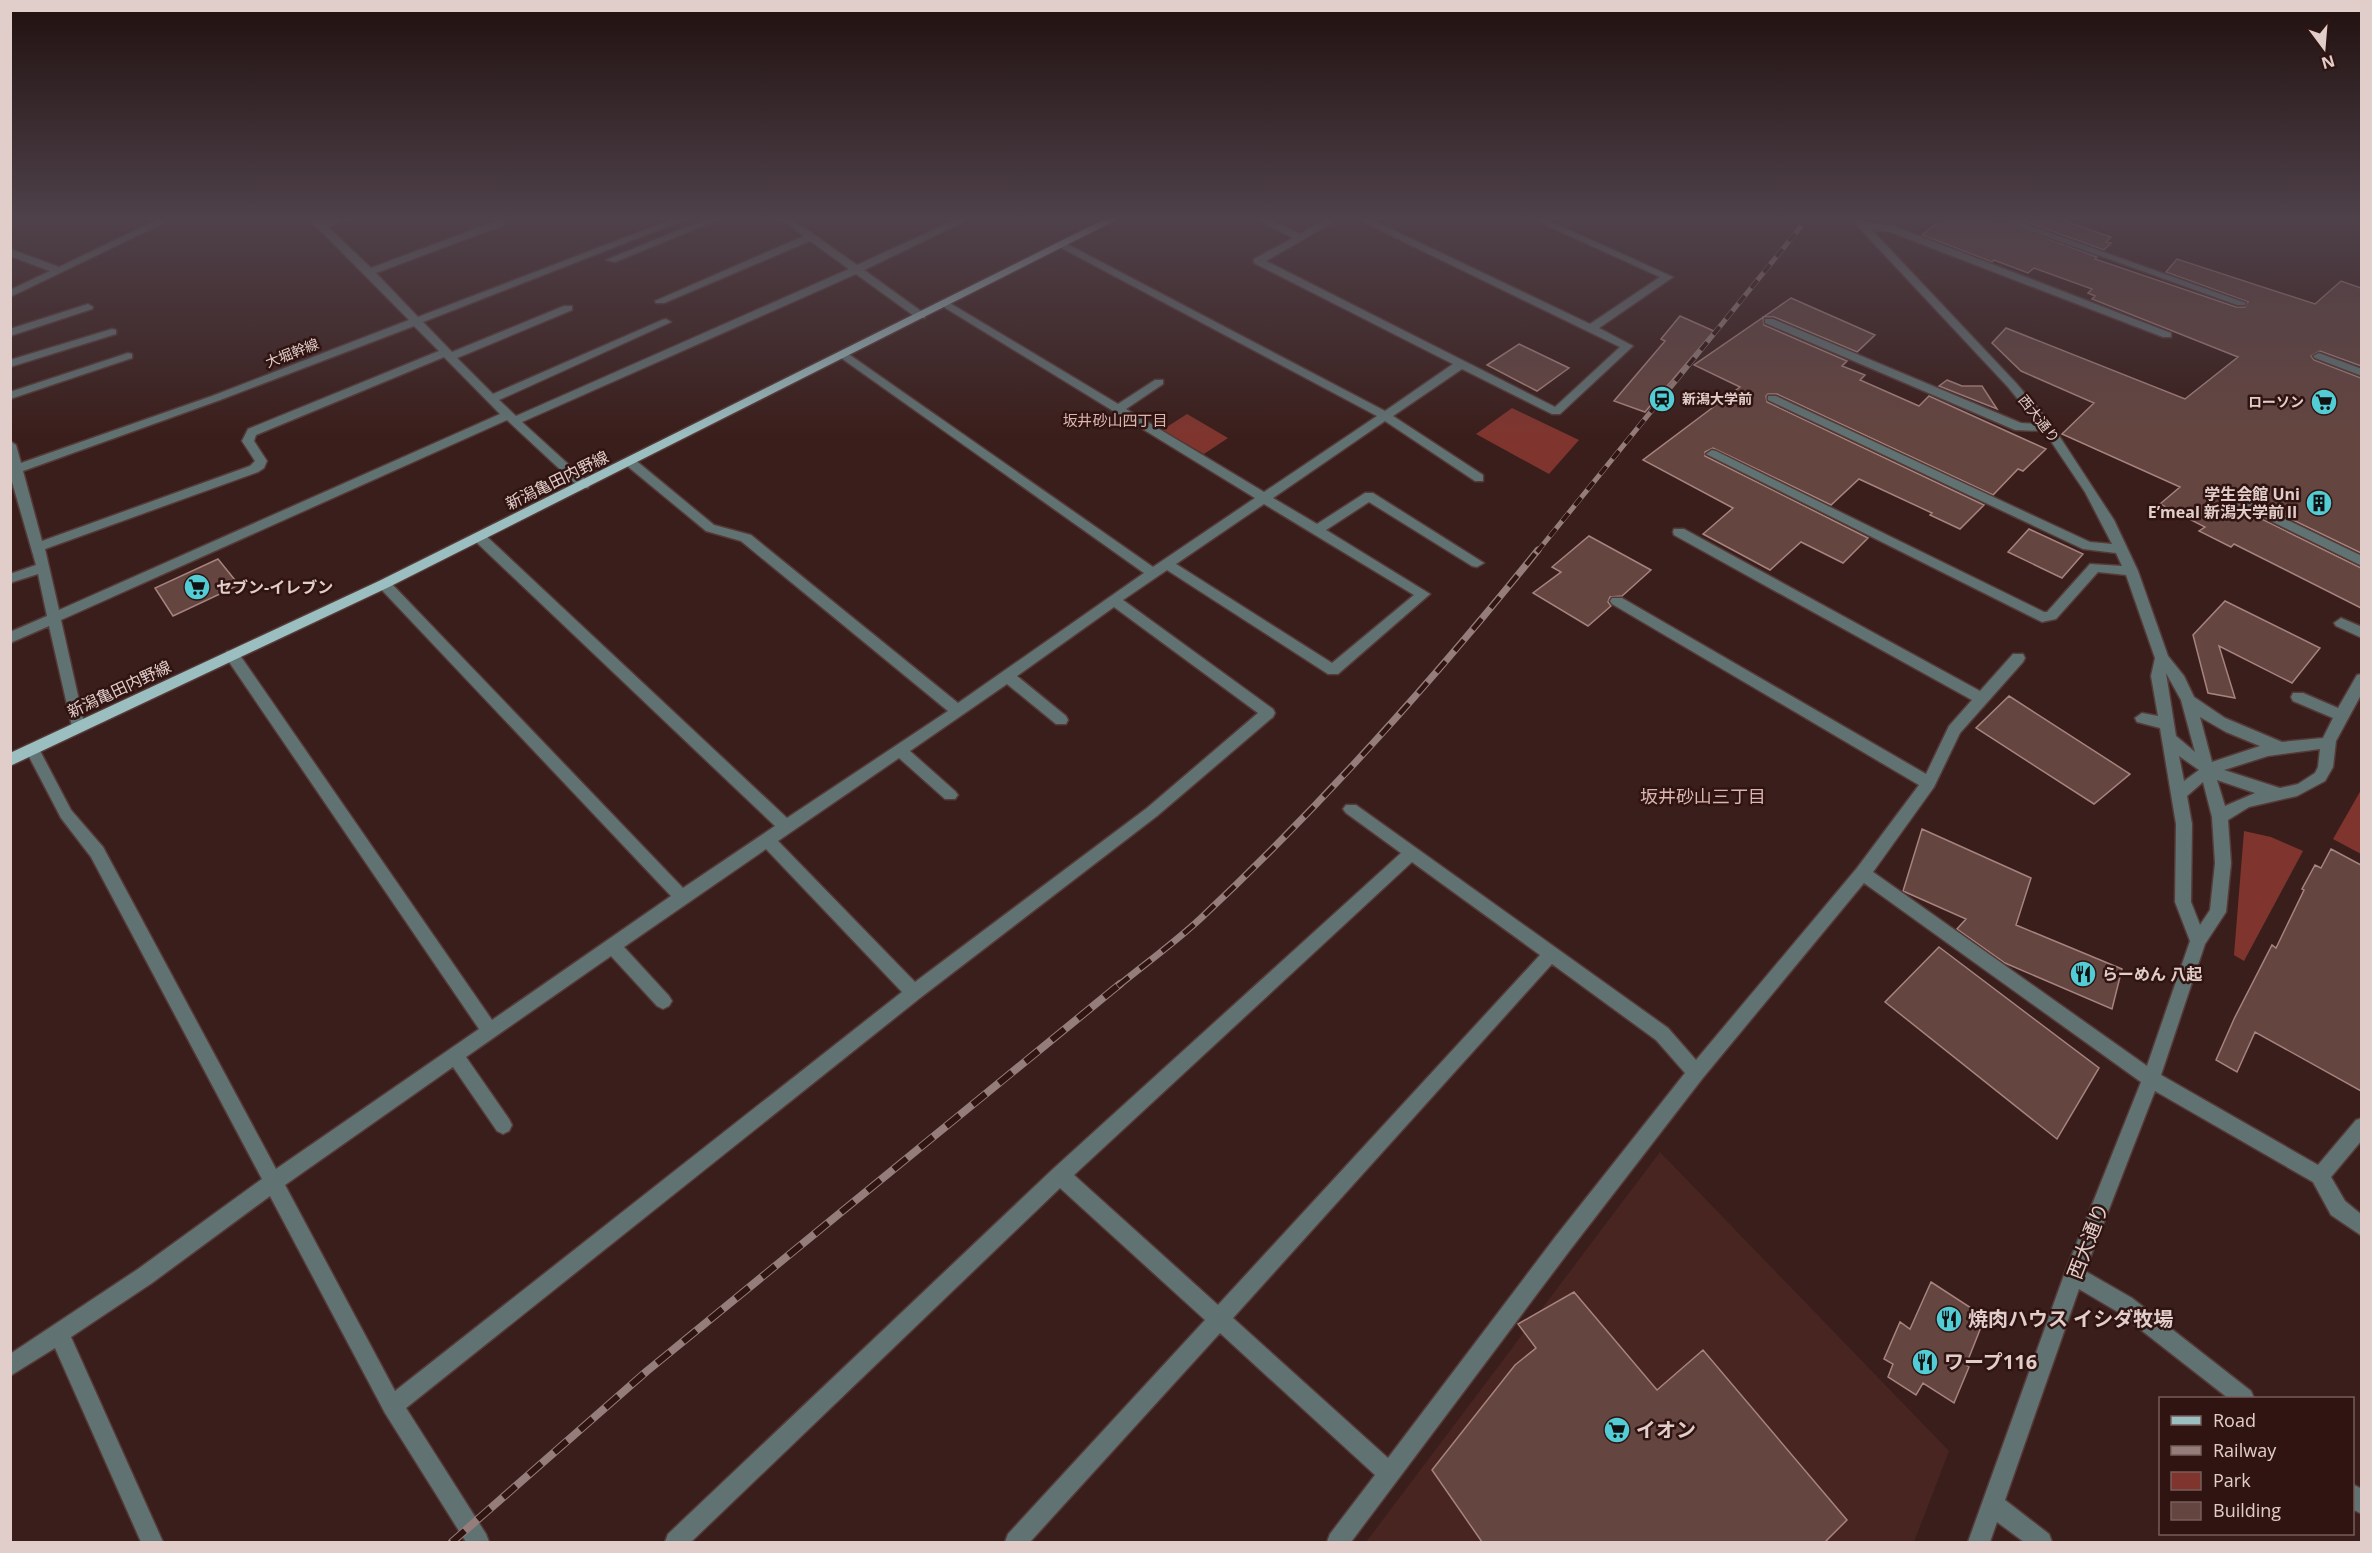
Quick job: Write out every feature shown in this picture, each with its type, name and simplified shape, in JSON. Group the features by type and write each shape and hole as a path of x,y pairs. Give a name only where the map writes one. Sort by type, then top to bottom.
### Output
{"main road":[{"name":"新潟亀田内野線","path":"10,759 384,584 969,291"}],"street":[{"path":"387,291 491,399 584,485"},
{"name":"大堀幹線","path":"13,470 216,398 494,291"},
{"path":"660,301 682,291"},
{"path":"10,638 801,291"},
{"path":"888,291 921,315"},
{"path":"1149,291 1384,415 1479,478"},
{"path":"1318,291 1556,412 1627,346 1512,291"},
{"path":"1590,329 1646,291"},
{"name":"西大通り","path":"1926,291 1978,346 2048,428 2091,491 2122,549 2162,658 2179,680 2188,700 2220,817 2223,863 2218,912 2198,941 2151,1079 2074,1275 1979,1542"},
{"path":"2057,291 2167,335"},
{"path":"2208,291 2241,303"},
{"path":"843,355 1160,569 1333,670 1423,594 944,304"},
{"path":"10,333 88,308"},
{"path":"38,547 254,469 260,465 261,461 248,441 252,432 568,308"},
{"path":"1769,321 2019,428 2048,428"},
{"path":"491,399 666,322"},
{"path":"10,364 112,332"},
{"path":"10,396 128,356"},
{"path":"2319,356 2361,373"},
{"path":"10,1366 145,1275 272,1183 682,897 958,711 1114,600 1461,364"},
{"path":"1118,409 1159,382"},
{"path":"1772,398 2088,546 2122,549"},
{"path":"10,445 13,470 43,567 78,727"},
{"path":"1712,454 2042,617 2051,616 2095,567 2131,571"},
{"path":"630,462 710,528 746,538 958,711"},
{"path":"2228,495 2361,562"},
{"path":"1317,530 1369,496 1477,563"},
{"path":"1679,532 1981,698"},
{"path":"479,537 786,827"},
{"path":"10,579 43,567"},
{"path":"384,584 682,897"},
{"path":"392,1406 914,993 1152,812 1268,713 1114,600"},
{"path":"1617,601 1929,783"},
{"path":"2341,623 2361,633"},
{"path":"232,655 491,1032"},
{"path":"1338,1542 1563,1243 1696,1073 1863,873 1929,783 1954,730 1981,698 2006,677 2018,658"},
{"name":"西大通り","path":"2162,658 2158,676 2180,793 2184,834 2182,902 2198,941"},
{"path":"1007,676 1061,720"},
{"path":"2220,817 2232,807 2247,800 2299,789 2316,781 2328,764 2327,743 2360,687"},
{"path":"2298,697 2342,716"},
{"path":"2188,700 2213,720 2230,729 2279,747"},
{"path":"2142,718 2168,724"},
{"path":"2171,740 2208,770 2227,780 2277,794"},
{"path":"2180,793 2192,780 2225,762 2279,747 2327,743"},
{"path":"32,749 66,814 97,852 135,920 272,1183 306,1242 392,1406 478,1542"},
{"path":"900,750 950,795"},
{"path":"1351,809 1662,1034 1696,1073"},
{"path":"767,840 914,993"},
{"path":"675,1542 1060,1175 1412,853"},
{"path":"1863,873 2151,1079 2320,1176 2337,1208 2361,1227"},
{"path":"613,946 663,1001"},
{"path":"1016,1542 1551,954"},
{"path":"455,1056 503,1125"},
{"path":"2320,1176 2361,1126"},
{"path":"1060,1175 1390,1474"},
{"path":"2074,1275 2125,1305 2243,1397"},
{"path":"59,1333 152,1542"},
{"path":"1992,1504 2041,1542"}],"shaded area":[{"path":"1660,1152 1949,1451 1914,1542 1366,1542"}],"green space":[{"path":"1512,408 1579,440 1549,474 1476,434"},
{"path":"1187,414 1228,438 1204,454 1162,430"},
{"path":"2361,790 2361,854 2333,839"},
{"path":"2244,831 2271,837 2303,851 2244,961 2234,955"}],"building":[{"path":"2190,291 2236,307 2245,307 2248,302 2219,291 2277,291 2315,304 2329,291 2361,291 2361,366 2320,351 2311,356 2314,360 2361,378 2361,553 2229,489 2220,495 2223,500 2361,568 2361,608 2234,544 2231,547 2199,531 2205,527 2160,504 2180,487 2062,434 2094,403 2021,371 1992,343 2006,328 2185,399 2238,357 2092,299 2095,296 2088,293"},
{"path":"1791,298 1875,335 1857,352 1774,317 1763,317"},
{"path":"1680,316 1714,331 1645,412 1614,401 1665,341 1661,339"},
{"path":"1763,317 1764,325 1847,361 1842,366 1865,375 1860,380 1919,406 1929,396 2046,449 2023,471 2018,469 1993,495 1777,394 1768,394 1767,402 1984,505 1960,529 1930,515 1932,513 1859,479 1831,505 1713,448 1705,452 1705,456 1868,538 1843,563 1801,542 1770,570 1703,534 1733,508 1643,460 1740,387 1694,365"},
{"path":"1519,344 1569,368 1537,391 1487,365"},
{"path":"1947,380 1962,386 1982,386 1997,409 1939,386"},
{"path":"2029,529 2083,554 2062,578 2008,552"},
{"path":"1589,536 1651,570 1622,596 1610,597 1608,602 1611,606 1588,626 1533,593 1561,572 1552,567"},
{"name":"セブン-イレブン","path":"218,559 239,585 173,616 155,588"},
{"path":"2225,601 2320,648 2292,683 2219,646 2235,698 2208,693 2193,635"},
{"path":"2009,696 2130,774 2094,804 1976,728"},
{"path":"1922,829 2031,878 2016,925 2122,969 2112,1009 2005,963 1957,929 1966,919 1903,891"},
{"path":"2331,849 2361,865 2361,1091 2255,1032 2237,1072 2216,1060 2272,945 2276,948 2315,865 2321,868"},
{"path":"1939,947 2099,1068 2057,1139 1885,1002"},
{"path":"1931,1282 1985,1317 1966,1365 1969,1367 1954,1403 1923,1383 1916,1395 1888,1377 1893,1364 1884,1359 1900,1322 1910,1329"},
{"name":"イオン","path":"1574,1292 1657,1390 1703,1350 1847,1520 1825,1542 1482,1542 1432,1470 1515,1365 1536,1348 1518,1324"}],"railway":[{"path":"1537,552 1748,291"},
{"path":"1118,986 1200,919 1333,787 1458,647 1538,550"},
{"path":"452,1542 647,1371 1120,984"}],"place":[{"name":"新潟大学前","path":"1662,399"},
{"name":"ローソン","path":"2324,402"},
{"name":"学生会館 Uni E’meal 新潟大学前Ⅱ","path":"2319,503"},
{"name":"セブン-イレブン","path":"197,587"},
{"name":"らーめん 八起","path":"2083,974"},
{"name":"焼肉ハウス イシダ牧場","path":"1949,1319"},
{"name":"ワープ116","path":"1925,1362"},
{"name":"イオン","path":"1617,1430"}],"district":[{"name":"坂井砂山四丁目","path":"1115,421"},
{"name":"坂井砂山三丁目","path":"1703,797"}]}
